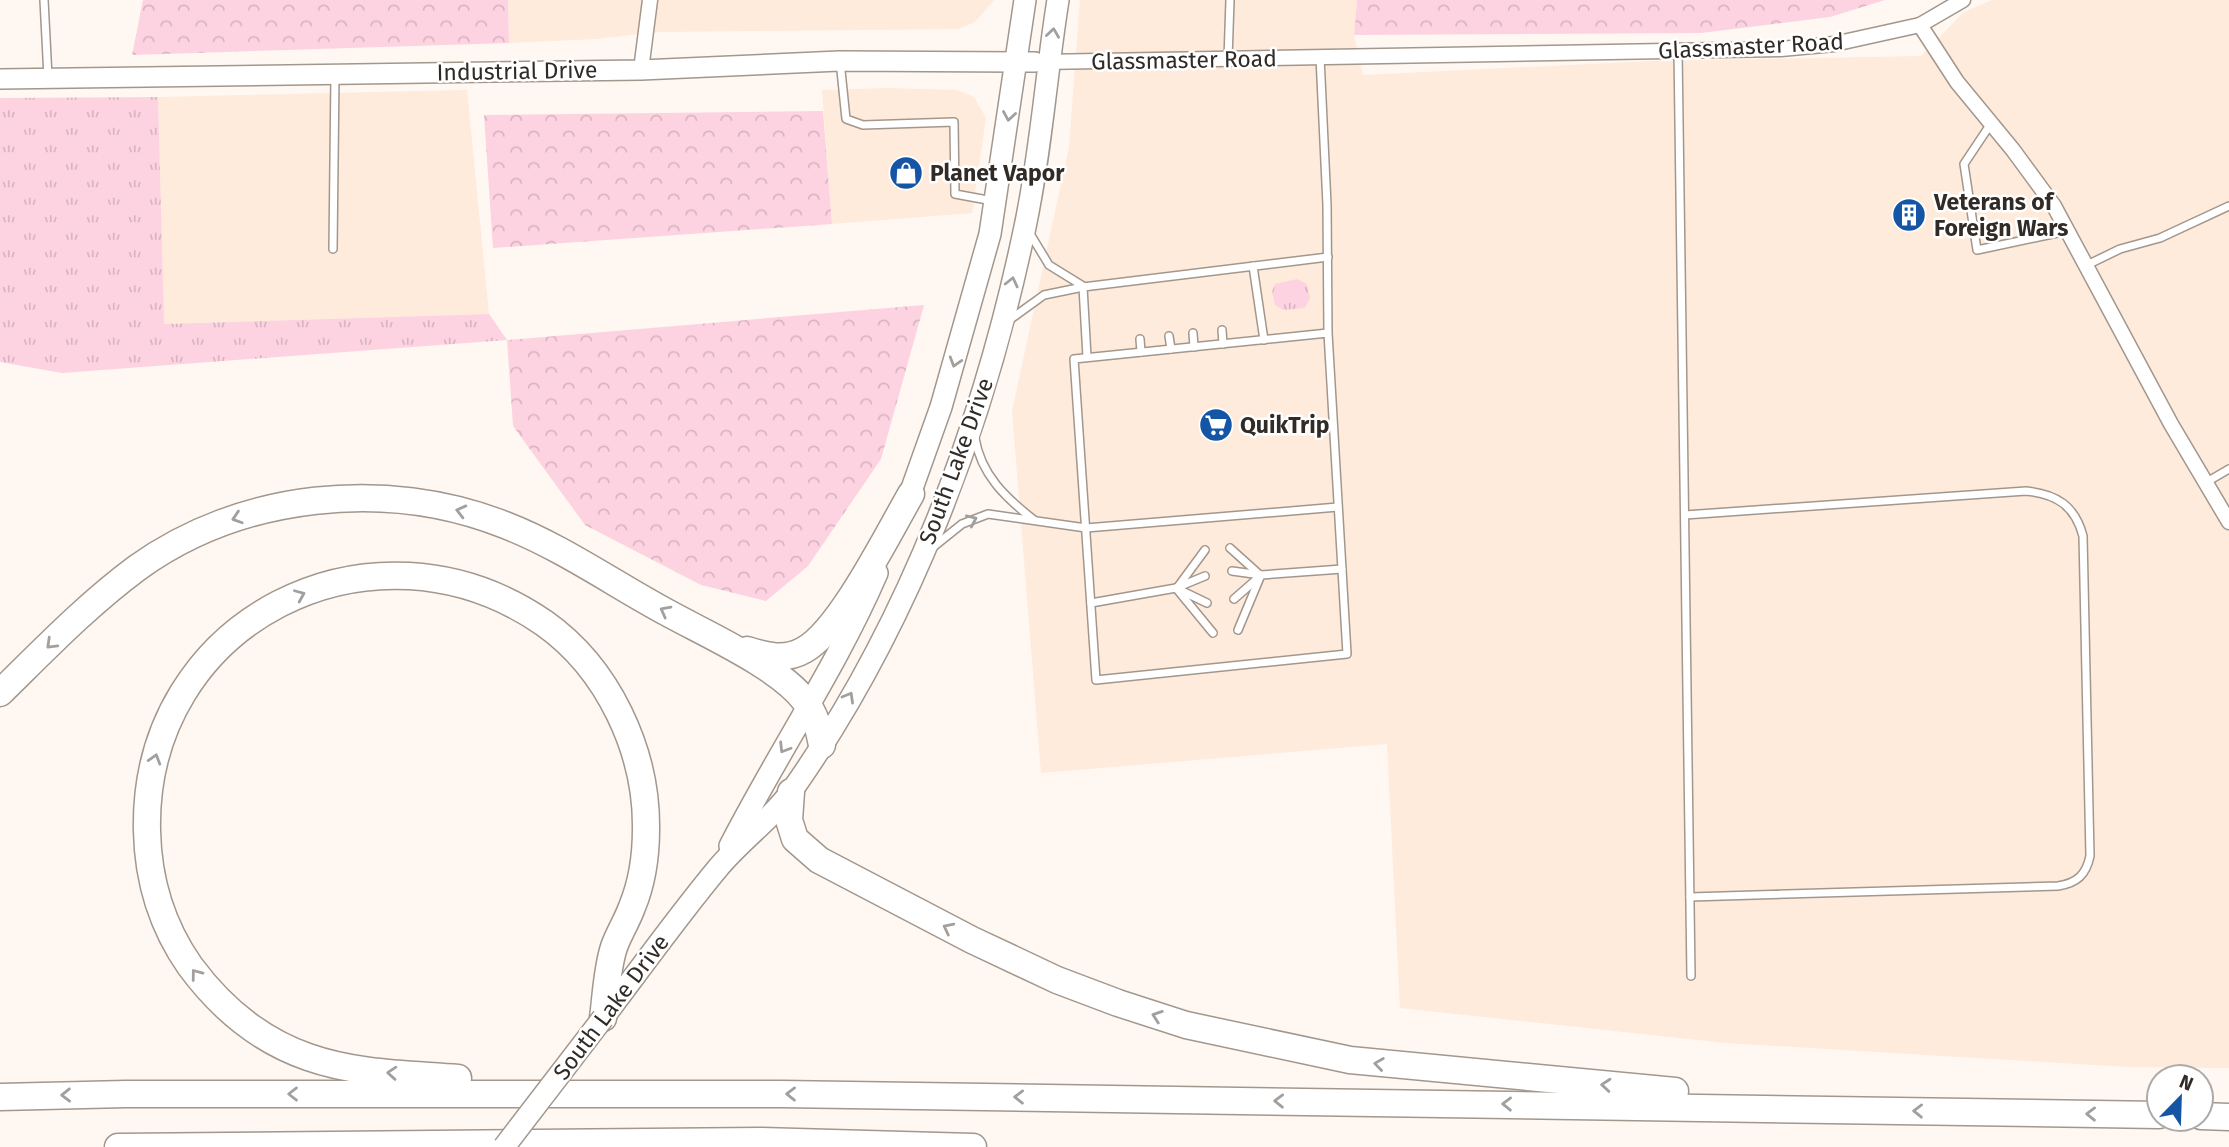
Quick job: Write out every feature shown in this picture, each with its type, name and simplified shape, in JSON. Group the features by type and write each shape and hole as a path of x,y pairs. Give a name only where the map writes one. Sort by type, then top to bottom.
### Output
{"highway":[{"path":"725,644 779,657 805,650 817,640 851,595 911,495"},
{"path":"0,693 95,601 153,557 195,535 255,512 325,500 412,501 466,512 506,525 725,644 789,684 809,706 822,745"},
{"path":"603,1018 614,948 639,886 646,828 643,787 628,734 614,704 585,660 560,635 531,615 475,588 446,579 382,574 351,579 297,595 267,611 220,646 176,705 153,760 147,817 148,854 162,914 181,953 216,999 250,1028 277,1044 352,1070 631,1094"},
{"path":"791,792 789,820 794,839 819,860 972,940 1057,980 1186,1026 1384,1065 1869,1110"},
{"path":"0,1097 631,1094 2145,1115"},
{"path":"118,1147 761,1141 973,1147"}],"main road":[{"name":"South Lake Drive","path":"504,1147 719,866 791,792 822,745 901,601 964,453 1002,326 1026,226 1044,116 1033,62 1025,0"},
{"name":"South Lake Drive","path":"719,866 867,596 911,495 972,304 995,201 1033,62 1058,0"}],"street":[{"path":"641,70 650,0"},
{"name":"Glassmaster Road","path":"1033,62 1781,49 1834,44 1920,25 1963,0"},
{"path":"1920,25 1941,61 2041,187 2087,265 2204,483 2229,523"},
{"name":"Industrial Drive","path":"0,79 641,70 839,61 1033,62"}],"lane":[{"path":"44,0 48,78"},
{"path":"1228,58 1230,0"},
{"path":"1678,51 1690,976"},
{"path":"1320,57 1328,257 1328,333 1347,654 1096,680 1074,359 1328,333"},
{"path":"839,61 846,119 863,125 954,122 954,194 995,201"},
{"path":"333,249 335,74"},
{"path":"1990,125 1964,164 1977,250 2068,231"},
{"path":"2087,265 2120,249 2160,238 2229,205"},
{"path":"1026,226 1049,265 1083,287"},
{"path":"1002,326 1034,300 1083,287 1215,275 1253,266 1328,257"},
{"path":"1253,266 1264,340"},
{"path":"1083,287 1087,357"},
{"path":"1222,330 1223,344"},
{"path":"1193,333 1194,347"},
{"path":"1170,336 1171,349"},
{"path":"1140,339 1141,352"},
{"path":"973,422 976,443 990,477 998,489 1034,521"},
{"path":"2204,483 2229,469"},
{"path":"1685,515 2026,491 2057,498 2071,508 2083,536 2090,856 2087,869 2080,878 2058,886 1689,897"},
{"path":"920,558 953,531 976,517 998,514 1086,528 1338,507"},
{"path":"1230,548 1261,575"},
{"path":"1177,588 1205,550"},
{"path":"1232,571 1261,575 1342,569"},
{"path":"1234,598 1261,575"},
{"path":"1238,630 1261,575"},
{"path":"1091,603 1177,588 1205,576"},
{"path":"1177,588 1207,603"},
{"path":"1177,588 1213,634"}],"shaded area":[{"path":"508,0 994,0 975,22 958,29 657,32 596,39 509,43"},
{"path":"1080,0 1357,0 1354,35 1363,75 1651,61 1921,56 1964,12 1992,0 2229,0 2229,1068 2215,1068 2215,1063 2145,1063 2145,1067 2128,1067 1726,1043 1400,1008 1387,744 1041,773 1012,411 1069,147"},
{"path":"467,90 489,314 163,324 158,97"},
{"path":"822,90 957,90 974,97 986,118 972,213 832,224"}],"green space":[{"path":"143,0 508,0 509,43 132,55"},
{"path":"1357,0 1885,0 1830,17 1701,33 1354,35"},
{"path":"158,97 164,324 489,314 507,340 62,373 0,362 0,98"},
{"path":"823,111 832,224 493,248 484,115"},
{"path":"1297,279 1307,284 1310,298 1305,308 1283,310 1275,305 1272,292 1275,284"},
{"path":"924,305 881,459 808,566 766,601 701,585 585,525 513,426 507,340"}],"place":[{"name":"Planet Vapor","path":"906,173"},
{"name":"Veterans of Foreign Wars","path":"1909,215"},
{"name":"QuikTrip","path":"1216,425"}]}
